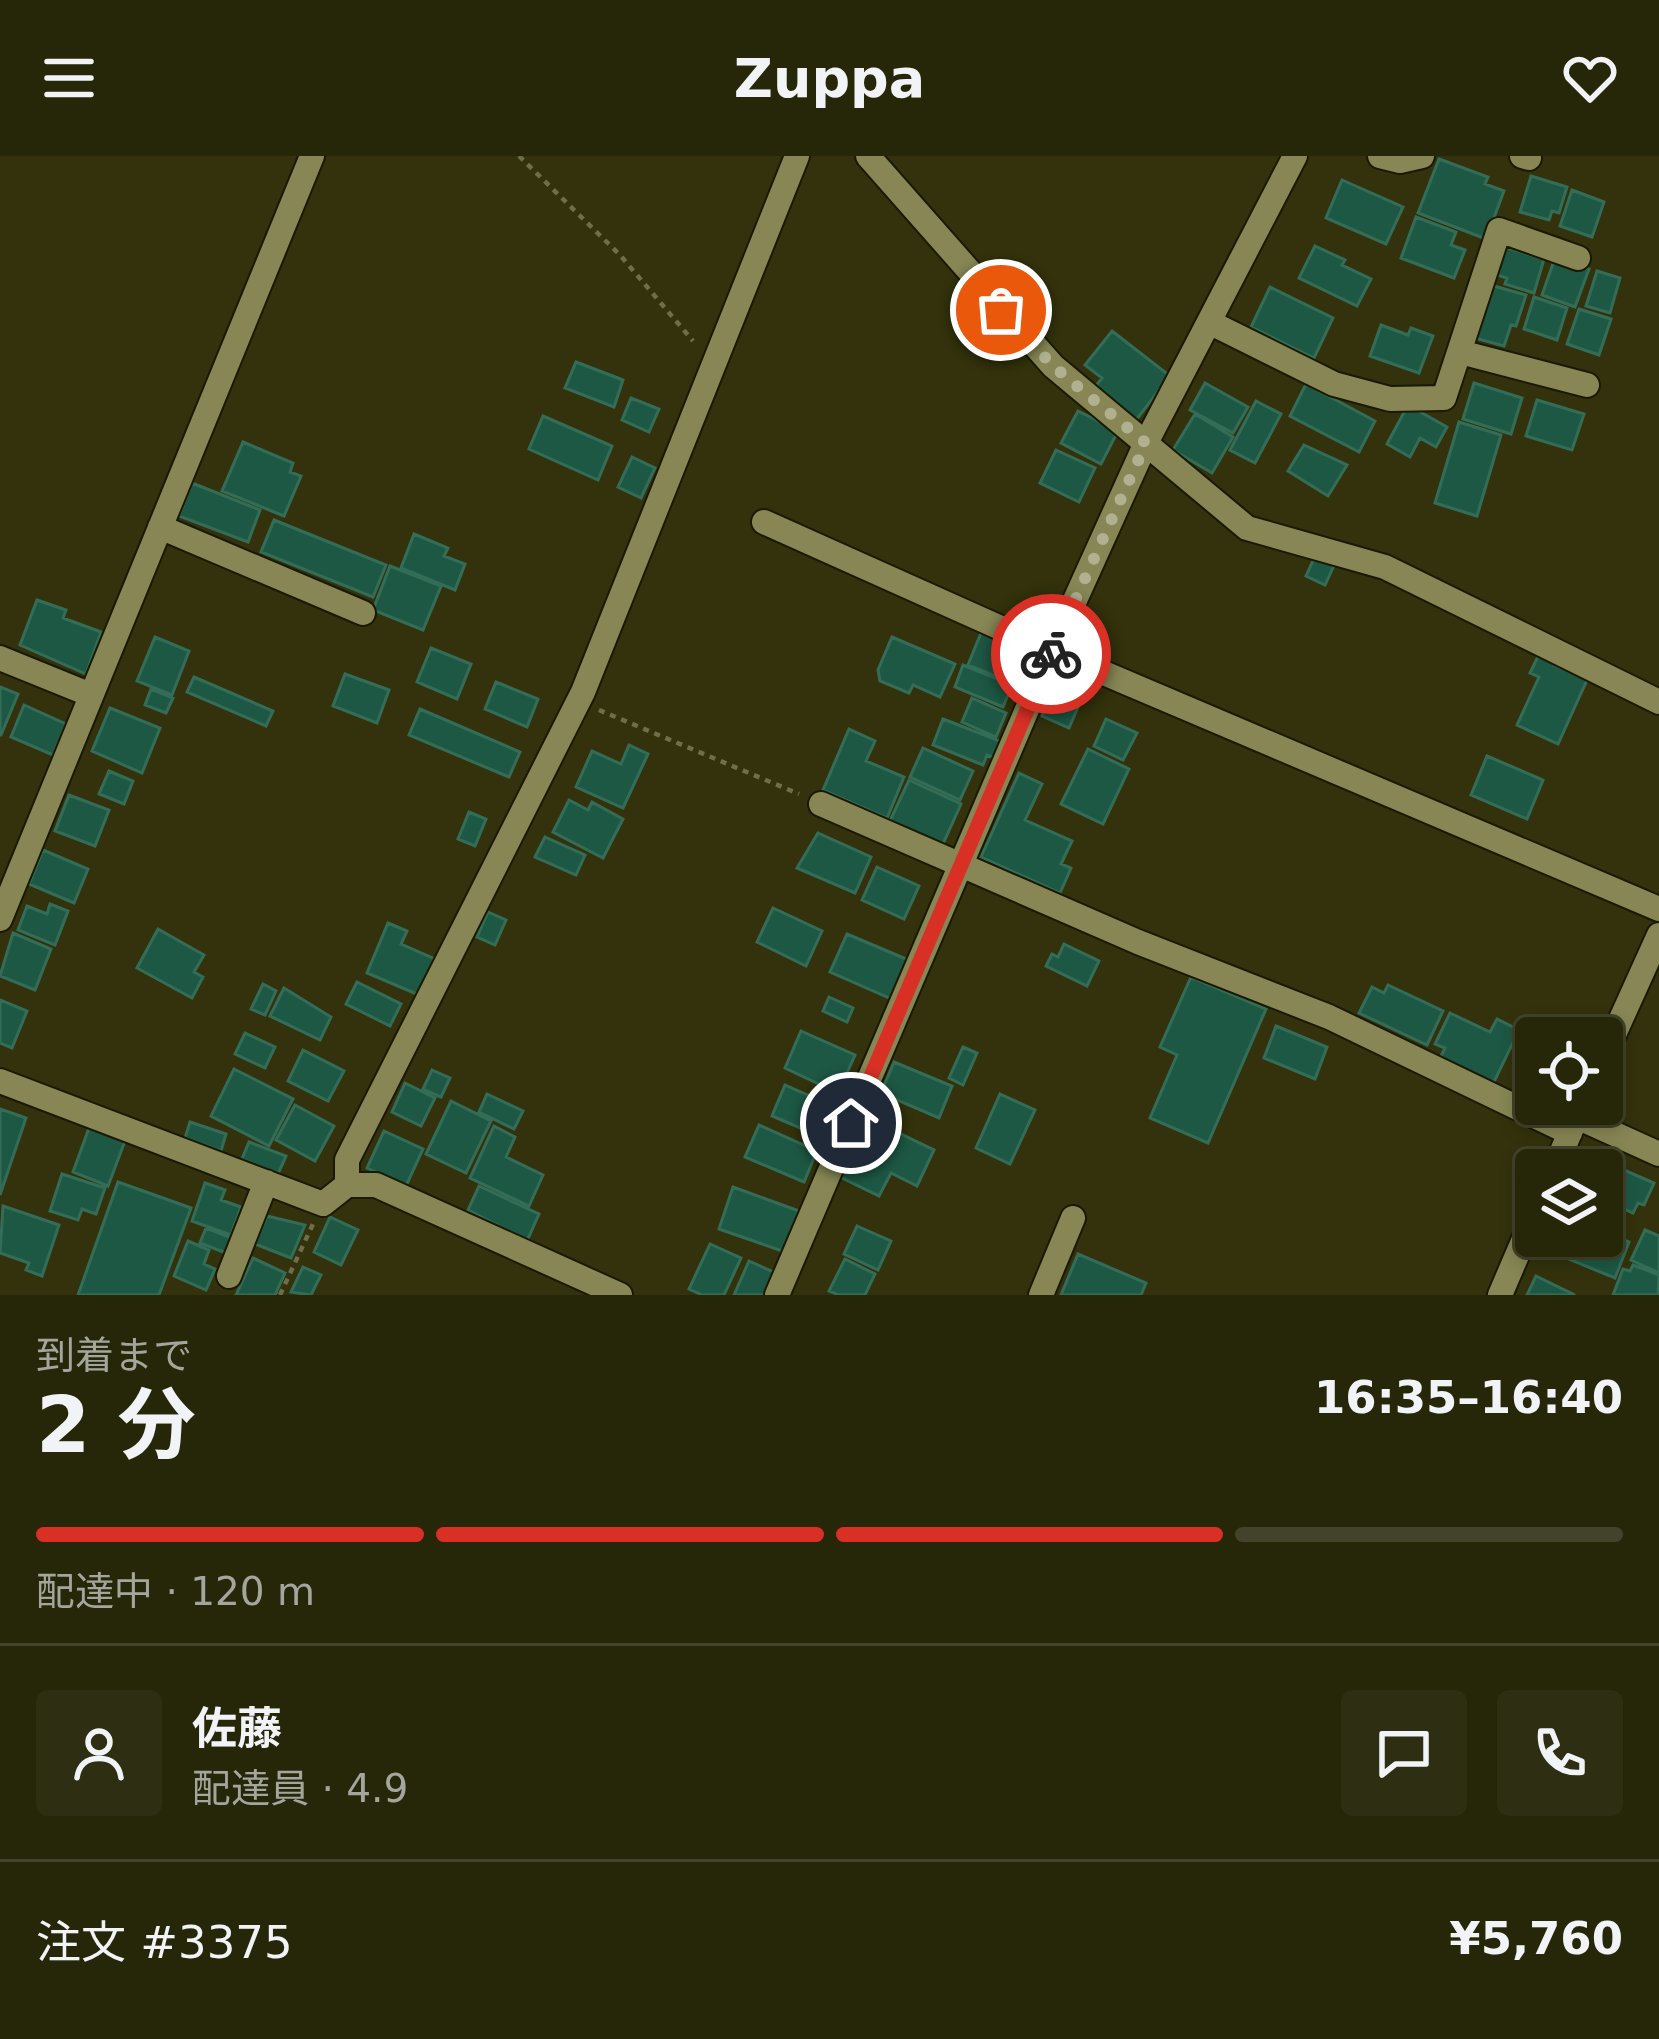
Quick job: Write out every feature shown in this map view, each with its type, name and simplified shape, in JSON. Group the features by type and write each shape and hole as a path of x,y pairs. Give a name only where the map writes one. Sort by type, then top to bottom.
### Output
{"street":[{"path":"0,919 312,156"},
{"path":"347,1185 347,1160 578,701 797,156"},
{"path":"868,156 1053,366 1247,528 1385,567 1659,702"},
{"path":"778,1295 1052,651 1146,443 1295,156"},
{"path":"1380,156 1400,161 1422,156"},
{"path":"1209,322 1334,384 1390,399 1444,398 1499,230 1578,259"},
{"path":"1460,352 1587,385"},
{"path":"764,523 1659,909"},
{"path":"160,526 362,613"},
{"path":"0,658 91,695"},
{"path":"821,804 1138,941 1515,1093"},
{"path":"1622,1017 1659,935"},
{"path":"0,1081 323,1204 347,1185 376,1185 620,1295"},
{"path":"1592,1125 1659,1154"},
{"path":"229,1276 266,1182"},
{"path":"1041,1295 1073,1218"},
{"path":"1500,1295 1516,1257"}],"path":[{"path":"519,156 620,255 687,330 711,373"},
{"path":"578,701 821,804"},
{"path":"280,1295 323,1204"}],"building":[{"path":"1439,159 1488,177 1485,184 1504,191 1486,239 1418,213"},
{"path":"1531,176 1567,187 1559,213 1552,211 1549,220 1520,212"},
{"path":"1342,180 1403,207 1386,244 1326,218"},
{"path":"1572,190 1604,202 1592,237 1560,226"},
{"path":"1416,217 1456,232 1451,245 1465,250 1454,278 1401,258"},
{"path":"1315,246 1371,279 1357,306 1299,278"},
{"path":"1505,247 1544,259 1534,293 1505,284 1507,278 1497,275"},
{"path":"1555,258 1589,269 1575,307 1542,295"},
{"path":"1597,271 1620,278 1610,313 1586,306"},
{"path":"1487,284 1526,295 1504,346 1471,337"},
{"path":"1270,287 1333,318 1314,358 1251,327"},
{"path":"1534,297 1567,308 1557,340 1524,329"},
{"path":"1579,309 1611,319 1599,355 1567,344"},
{"path":"1381,325 1408,335 1411,328 1433,336 1419,373 1370,356"},
{"path":"1112,331 1170,376 1136,420 1095,387 1102,378 1085,365"},
{"path":"576,362 623,380 614,407 565,388"},
{"path":"1205,383 1248,407 1233,433 1190,410"},
{"path":"1474,383 1522,398 1511,434 1463,419"},
{"path":"1306,384 1375,421 1359,452 1290,416"},
{"path":"631,398 659,409 649,432 622,420"},
{"path":"1537,400 1584,414 1572,450 1526,436"},
{"path":"1256,401 1281,414 1255,463 1230,450"},
{"path":"1408,405 1447,427 1436,447 1420,438 1410,457 1387,444"},
{"path":"1078,411 1118,431 1101,464 1061,443"},
{"path":"1195,414 1233,437 1212,473 1173,450"},
{"path":"543,416 612,446 598,480 529,449"},
{"path":"1459,422 1501,435 1477,516 1435,503"},
{"path":"243,442 293,463 290,472 301,476 284,516 222,491"},
{"path":"1304,445 1347,465 1328,496 1288,471"},
{"path":"1056,450 1095,468 1079,502 1040,483"},
{"path":"632,457 655,468 641,498 618,487"},
{"path":"192,483 260,510 248,542 179,516"},
{"path":"274,520 386,565 373,597 261,552"},
{"path":"414,534 448,548 444,556 465,564 455,590 401,568"},
{"path":"1317,552 1336,561 1325,585 1306,576"},
{"path":"390,566 441,586 423,630 373,610"},
{"path":"37,600 66,610 63,618 101,632 86,674 20,645"},
{"path":"983,628 1018,643 1012,658 1037,668 1028,689 968,665"},
{"path":"155,637 189,651 172,695 137,681"},
{"path":"892,637 955,664 940,697 913,685 909,693 880,681 878,670"},
{"path":"431,648 471,664 457,699 417,682"},
{"path":"1541,650 1558,658 1554,665 1587,680 1558,744 1517,725 1539,677 1530,673"},
{"path":"963,665 1012,685 1003,707 955,687"},
{"path":"1061,672 1088,684 1069,728 1042,716"},
{"path":"345,674 389,690 377,723 333,706"},
{"path":"194,677 273,711 266,726 187,692"},
{"path":"496,682 538,699 527,727 485,709"},
{"path":"0,687 18,694 1,735 0,735"},
{"path":"151,689 173,698 166,713 145,705"},
{"path":"972,698 1006,713 996,737 962,722"},
{"path":"24,705 66,724 53,755 11,737"},
{"path":"110,708 160,728 142,773 92,751"},
{"path":"420,709 520,752 509,777 409,735"},
{"path":"943,719 1005,743 999,760 987,755 983,765 933,745"},
{"path":"1106,719 1137,733 1123,760 1094,746"},
{"path":"849,729 875,741 866,761 904,777 887,818 823,790"},
{"path":"629,745 648,754 623,808 576,787 592,751 621,764"},
{"path":"923,748 973,771 960,800 910,777"},
{"path":"1088,749 1129,769 1103,824 1061,804"},
{"path":"1487,756 1543,780 1527,819 1471,795"},
{"path":"109,771 133,781 124,804 99,794"},
{"path":"1019,773 1042,784 1025,820 1072,841 1061,864 1071,868 1060,893 981,857"},
{"path":"909,780 961,804 942,846 889,823"},
{"path":"69,795 109,810 95,846 55,831"},
{"path":"569,800 588,810 592,802 623,819 603,858 553,832"},
{"path":"469,812 486,819 475,846 458,839"},
{"path":"818,833 871,857 855,893 797,868"},
{"path":"545,837 585,855 576,875 535,857"},
{"path":"43,850 88,869 74,903 29,884"},
{"path":"877,867 919,886 904,919 862,900"},
{"path":"50,904 68,911 55,945 18,930 27,906 47,914"},
{"path":"773,908 822,931 806,966 757,942"},
{"path":"488,912 506,920 495,945 477,937"},
{"path":"388,923 407,931 401,944 435,959 419,995 367,973"},
{"path":"158,929 204,955 194,972 203,977 192,998 137,968"},
{"path":"13,933 51,949 35,990 0,976"},
{"path":"847,934 911,961 894,1000 830,972"},
{"path":"1064,944 1099,961 1087,986 1046,966"},
{"path":"1191,977 1266,1009 1208,1143 1150,1118 1177,1055 1160,1047"},
{"path":"357,982 401,1004 390,1026 346,1004"},
{"path":"263,984 276,991 265,1015 251,1009"},
{"path":"1388,985 1443,1011 1427,1045 1359,1013 1372,987 1384,993"},
{"path":"284,988 331,1017 320,1040 270,1016"},
{"path":"829,997 853,1008 847,1022 823,1011"},
{"path":"0,1000 27,1011 12,1048 0,1043"},
{"path":"1450,1013 1490,1032 1497,1019 1515,1028 1515,1038 1493,1084 1440,1058 1445,1048 1435,1044"},
{"path":"1276,1026 1327,1047 1315,1079 1264,1058"},
{"path":"801,1031 855,1055 838,1093 785,1068"},
{"path":"245,1033 275,1047 265,1068 235,1054"},
{"path":"963,1047 977,1053 963,1085 949,1078"},
{"path":"303,1050 344,1071 328,1101 288,1081"},
{"path":"894,1062 952,1086 939,1118 881,1093"},
{"path":"234,1069 293,1099 269,1146 211,1116"},
{"path":"432,1070 450,1078 441,1097 423,1089"},
{"path":"405,1083 435,1098 421,1126 392,1112"},
{"path":"785,1085 835,1107 827,1124 811,1117 805,1130 772,1116"},
{"path":"487,1094 523,1111 514,1129 479,1112"},
{"path":"1000,1094 1035,1110 1010,1164 976,1148"},
{"path":"451,1101 491,1121 466,1173 426,1154"},
{"path":"295,1105 334,1126 315,1161 276,1140"},
{"path":"0,1109 26,1118 0,1195"},
{"path":"866,1117 934,1150 917,1186 891,1173 879,1196 838,1176"},
{"path":"190,1122 226,1134 221,1151 185,1138"},
{"path":"759,1125 817,1151 804,1182 745,1157"},
{"path":"494,1126 515,1137 506,1157 543,1175 529,1206 470,1178"},
{"path":"89,1128 125,1141 108,1186 73,1172"},
{"path":"384,1131 423,1149 406,1186 367,1168"},
{"path":"249,1142 286,1156 278,1174 242,1159"},
{"path":"1623,1170 1654,1183 1644,1205 1638,1203 1633,1213 1623,1208"},
{"path":"62,1174 105,1188 96,1214 82,1209 78,1220 50,1211"},
{"path":"118,1182 191,1208 159,1295 78,1295"},
{"path":"205,1183 225,1190 221,1200 241,1207 231,1235 192,1221"},
{"path":"479,1186 539,1214 527,1241 468,1210"},
{"path":"733,1187 799,1211 785,1252 719,1229"},
{"path":"3,1206 59,1225 42,1276 26,1270 29,1263 0,1253"},
{"path":"267,1216 305,1225 291,1258 255,1244"},
{"path":"330,1217 358,1230 341,1265 314,1252"},
{"path":"857,1226 891,1241 878,1270 844,1254"},
{"path":"206,1228 232,1238 226,1253 200,1243"},
{"path":"1645,1230 1659,1236 1659,1273 1631,1260"},
{"path":"1623,1240 1629,1242 1615,1278 1564,1257 1623,1257"},
{"path":"188,1241 209,1250 204,1264 215,1269 206,1290 174,1276"},
{"path":"710,1244 741,1258 724,1295 702,1295 689,1289"},
{"path":"1078,1254 1146,1283 1141,1295 1061,1295"},
{"path":"253,1258 285,1273 275,1295 236,1295"},
{"path":"845,1259 875,1274 865,1295 829,1291"},
{"path":"749,1261 778,1274 769,1295 734,1295"},
{"path":"1633,1265 1659,1275 1658,1295 1613,1295 1623,1269 1630,1271"},
{"path":"303,1267 321,1275 311,1295 291,1292"},
{"path":"1536,1276 1575,1295 1527,1295"}],"way so far":[{"path":"1001,310 1053,366 1146,443 1051,654"}],"route":[{"path":"851,1123 1051,654"}]}
